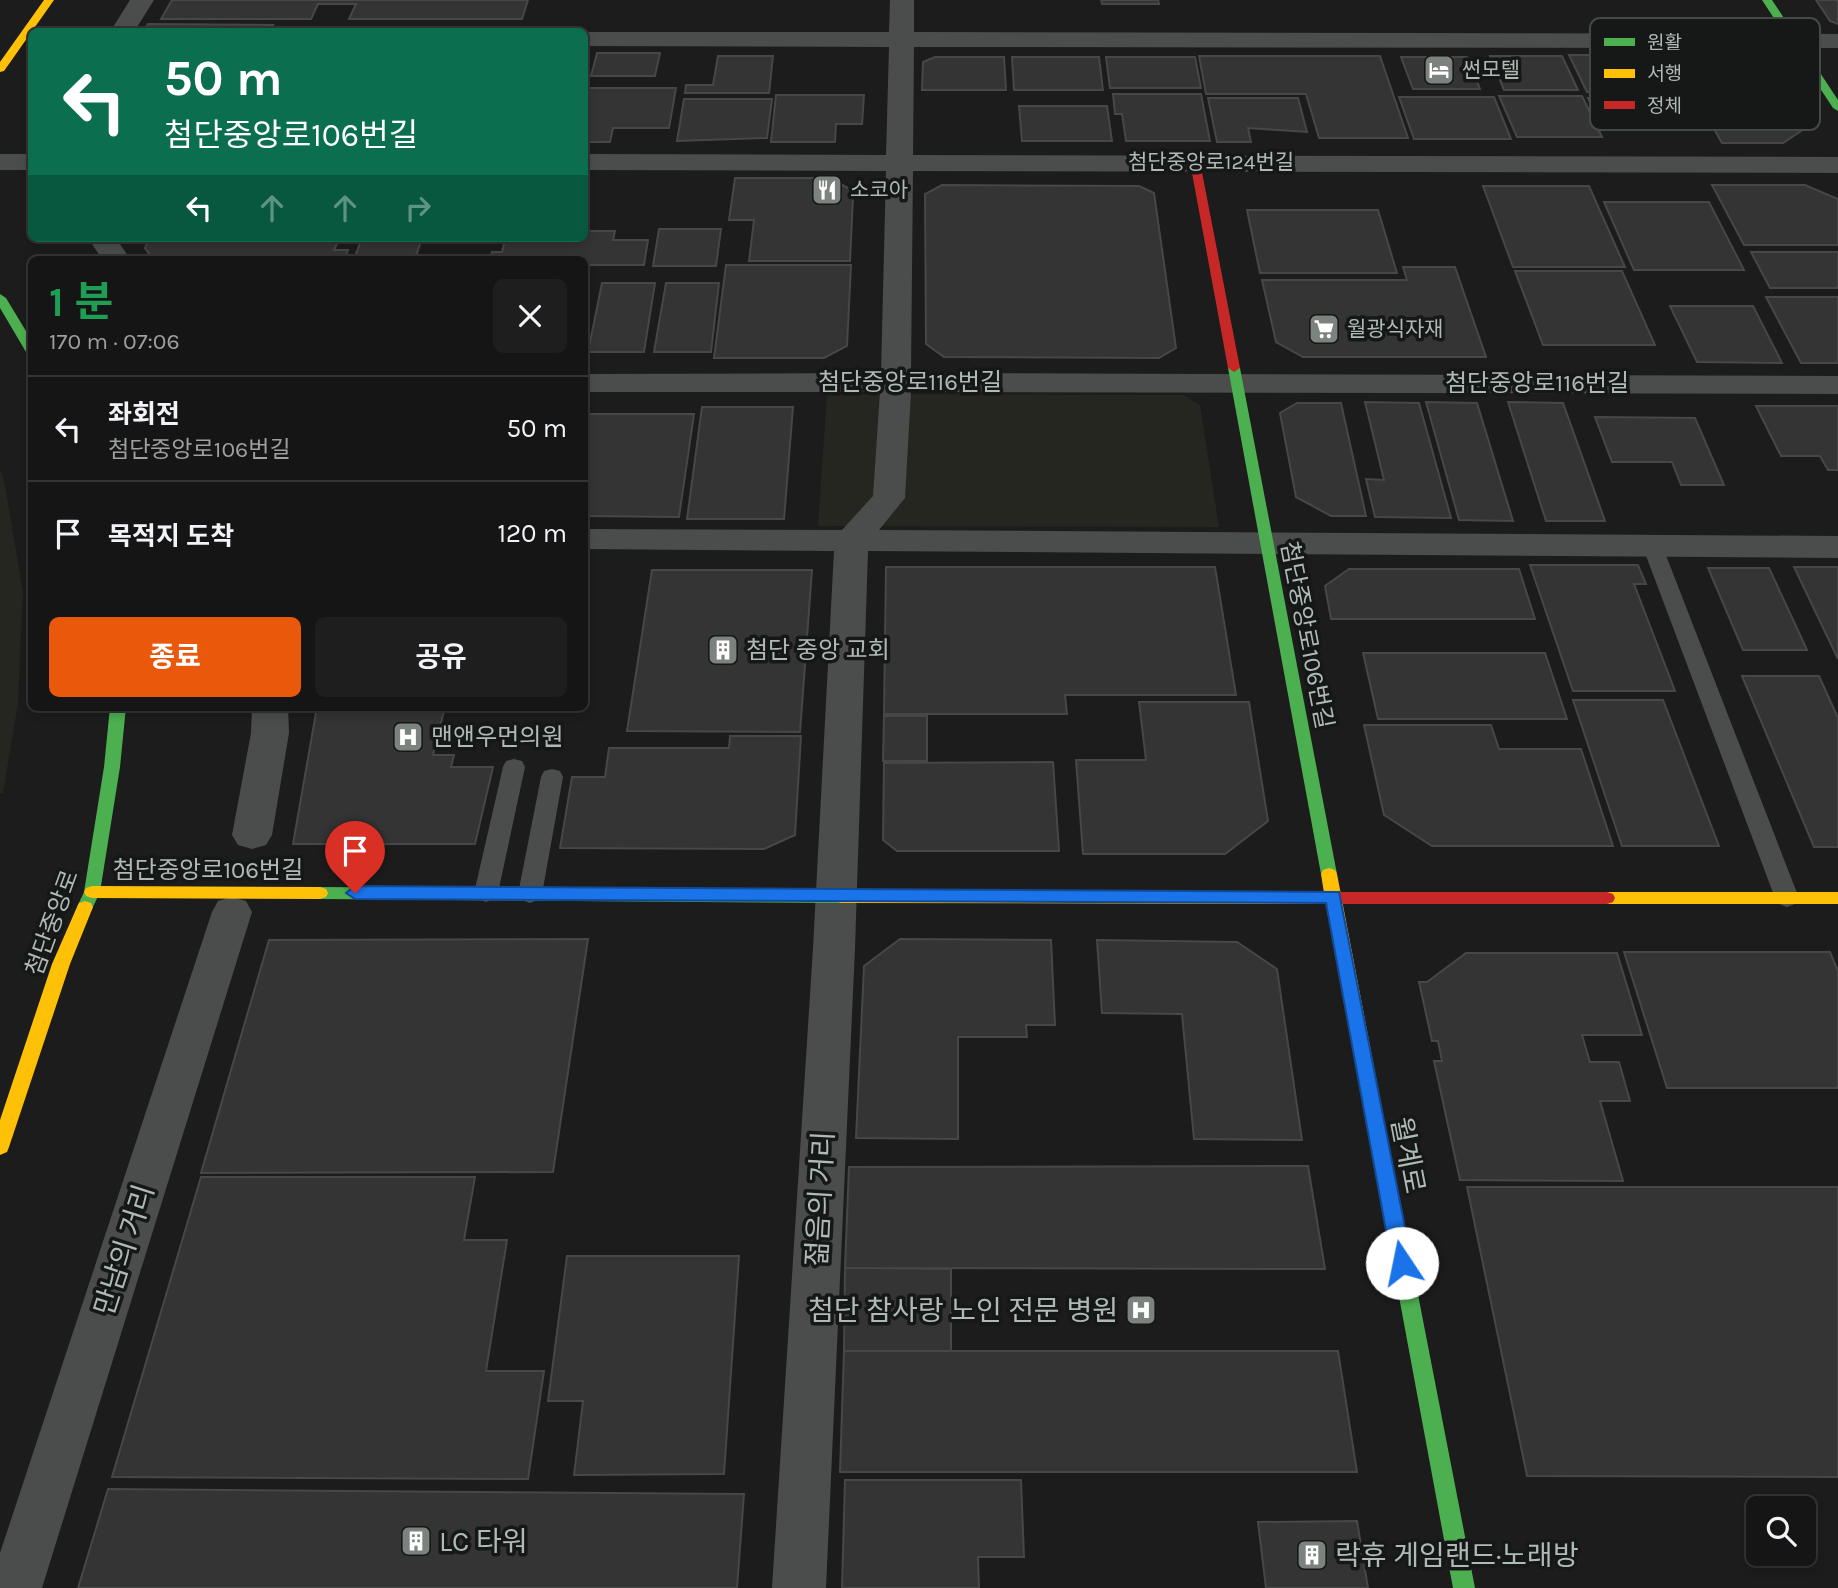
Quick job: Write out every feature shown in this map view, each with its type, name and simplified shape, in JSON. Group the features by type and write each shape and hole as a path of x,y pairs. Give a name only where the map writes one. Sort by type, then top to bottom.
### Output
{"street":[{"path":"29,28 49,0"},
{"path":"124,28 142,0"},
{"path":"851,541 889,498 896,381 902,0"},
{"path":"1767,0 1779,18"},
{"path":"0,69 28,30"},
{"path":"588,39 1590,41"},
{"path":"1820,41 1838,41"},
{"path":"1820,81 1838,108"},
{"path":"0,162 28,162"},
{"name":"첨단중앙로124번길","path":"588,162 1838,165"},
{"path":"1195,162 1236,382"},
{"path":"0,298 28,345"},
{"name":"첨단중앙로116번길","path":"588,383 896,381 1838,385"},
{"name":"첨단중앙로106번길","path":"1236,382 1333,897"},
{"path":"588,539 1838,547"},
{"name":"젊음의 거리","path":"799,1588 834,948 834,894 851,541"},
{"name":"첨단중앙로","path":"0,1147 61,964 92,892 112,767 118,711"},
{"path":"252,835 270,733 270,711"},
{"name":"첨단중앙로106번길","path":"92,892 834,894 1066,898 1838,898"},
{"name":"월계로","path":"1333,897 1464,1588"},
{"name":"만남의 거리","path":"15,1588 232,912"}],"lane":[{"path":"1651,545 1787,898"},
{"path":"486,893 514,767"},
{"path":"530,894 552,777"}],"shaded area":[{"path":"827,394 1183,395 1200,405 1219,527 818,526"},
{"path":"0,469 23,592 18,703 3,793 0,793"}],"building":[{"path":"172,0 528,0 522,19 349,19 356,4 318,4 311,19 161,19"},
{"path":"1101,0 1158,0 1159,4 1102,4"},
{"path":"1816,0 1838,0 1838,24 1830,21"},
{"path":"148,24 273,25 271,28 146,28"},
{"path":"597,53 660,53 655,76 591,76"},
{"path":"1569,55 1590,55 1590,92 1587,92"},
{"path":"718,56 773,56 769,93 685,93 686,85 713,85"},
{"path":"1199,56 1380,56 1408,138 1319,138 1306,94 1206,94"},
{"path":"1490,56 1562,56 1578,90 1504,90"},
{"path":"935,57 1004,57 1006,90 922,90 923,62"},
{"path":"1012,57 1099,57 1103,90 1014,90"},
{"path":"1106,57 1195,57 1201,88 1110,88"},
{"path":"1401,57 1467,57 1480,89 1413,89"},
{"path":"588,88 676,88 669,128 613,128 610,142 588,142"},
{"path":"1113,94 1201,94 1210,141 1126,141 1122,114 1115,114"},
{"path":"776,95 864,95 862,124 836,124 835,142 771,142"},
{"path":"1499,96 1582,96 1590,112 1590,130 1599,130 1602,137 1517,137"},
{"path":"1399,97 1494,97 1511,139 1414,139"},
{"path":"1208,98 1298,98 1307,132 1248,128 1251,142 1217,142"},
{"path":"684,99 772,99 767,138 677,141"},
{"path":"1019,106 1107,106 1112,141 1022,141"},
{"path":"1715,130 1802,130 1783,143 1722,143"},
{"path":"735,178 814,178 835,181 848,188 853,197 850,261 749,261 754,220 729,220"},
{"path":"942,185 1139,186 1154,193 1176,348 1159,358 944,357 926,344 925,194"},
{"path":"1712,185 1805,185 1838,199 1838,245 1744,245"},
{"path":"1483,186 1589,186 1625,267 1513,267"},
{"path":"1604,202 1709,202 1744,270 1634,270"},
{"path":"1247,210 1378,210 1397,273 1260,273"},
{"path":"659,229 721,229 716,266 653,266"},
{"path":"588,231 615,231 613,240 648,240 644,265 588,265 588,256 491,256 492,252 502,252 504,242 588,242"},
{"path":"148,242 338,242 334,250 348,250 346,256 151,256 145,248"},
{"path":"360,242 421,242 416,256 355,256"},
{"path":"1751,252 1838,252 1838,288 1770,288"},
{"path":"726,265 851,265 847,346 824,358 714,358"},
{"path":"1403,267 1455,267 1486,357 1303,357 1276,342 1262,280 1407,280"},
{"path":"1515,271 1622,271 1655,345 1543,345"},
{"path":"602,283 655,283 644,352 588,352"},
{"path":"666,283 719,283 711,352 654,352"},
{"path":"1766,297 1838,297 1838,363 1801,363"},
{"path":"1670,306 1753,306 1782,363 1697,362"},
{"path":"1365,402 1419,403 1451,518 1375,517 1366,479 1384,480"},
{"path":"1426,402 1477,403 1513,521 1459,520"},
{"path":"1508,402 1563,403 1605,521 1546,521"},
{"path":"1297,403 1341,403 1366,516 1331,516 1296,497 1280,413"},
{"path":"1756,406 1838,406 1838,470 1828,470 1820,456 1781,456"},
{"path":"702,407 793,407 784,519 687,519"},
{"path":"588,414 694,414 679,517 588,516"},
{"path":"1595,417 1695,418 1724,485 1681,485 1672,462 1612,462"},
{"path":"1530,565 1638,565 1646,584 1634,584 1675,691 1573,691"},
{"path":"886,567 1215,567 1236,695 1065,695 1067,714 884,714"},
{"path":"1794,567 1838,567 1838,659"},
{"path":"1708,568 1769,568 1807,650 1743,650"},
{"path":"1349,569 1519,569 1535,619 1331,619 1325,586"},
{"name":"첨단 중앙 교회","path":"652,570 812,570 800,732 627,731"},
{"path":"1363,653 1545,653 1567,719 1378,719"},
{"path":"1742,676 1819,676 1838,718 1838,847 1814,847"},
{"path":"1573,700 1663,700 1719,846 1622,846"},
{"path":"1139,702 1249,702 1268,821 1225,854 1083,854 1076,760 1146,760"},
{"path":"316,711 444,711 433,755 454,755 451,767 493,767 475,844 293,844"},
{"path":"884,716 927,716 927,761 883,761"},
{"path":"1364,725 1491,725 1499,749 1581,749 1613,846 1432,846 1384,815"},
{"path":"730,736 801,736 795,835 764,849 560,848 572,777 605,777 609,748 729,748"},
{"path":"1053,762 1059,851 897,851 883,840 884,763"},
{"path":"588,939 553,1172 201,1173 269,940"},
{"path":"900,939 1051,940 1055,1025 1026,1025 1027,1037 958,1037 958,1139 856,1138 864,966"},
{"path":"1097,940 1237,942 1277,969 1302,1140 1194,1139 1182,1014 1102,1013"},
{"path":"1624,952 1830,952 1838,971 1838,1088 1667,1088"},
{"path":"1466,953 1617,953 1642,1035 1582,1035 1590,1062 1619,1062 1630,1101 1600,1101 1623,1181 1460,1180 1434,1061 1442,1061 1438,1041 1432,1041 1419,982 1427,982"},
{"path":"1308,1166 1325,1269 845,1268 849,1167"},
{"path":"201,1177 475,1177 464,1240 507,1240 486,1371 544,1371 528,1479 112,1477"},
{"path":"1467,1187 1838,1187 1838,1477 1527,1476"},
{"path":"567,1256 739,1256 724,1474 574,1475 583,1401 548,1401"},
{"path":"845,1268 951,1269 951,1351 844,1351"},
{"path":"844,1351 1338,1351 1357,1472 840,1472"},
{"path":"845,1480 1021,1480 1024,1557 978,1557 979,1588 842,1588"},
{"name":"LC 타워","path":"108,1489 744,1494 737,1588 78,1588"},
{"name":"락휴 게임랜드·노래방","path":"1357,1521 1368,1588 1266,1588 1258,1522"}],"traffic: fast":[{"path":"1767,0 1779,18"},
{"path":"1820,81 1838,108"},
{"path":"0,298 28,345"},
{"path":"1234,368 1329,874"},
{"path":"85,907 92,892 112,767 118,711"},
{"path":"320,893 841,897"},
{"path":"1379,1140 1464,1588"}],"traffic: slow":[{"path":"29,28 49,0"},
{"path":"0,69 28,30"},
{"path":"1329,874 1379,1140"},
{"path":"92,892 320,893"},
{"path":"841,897 1320,898"},
{"path":"1607,898 1838,898"},
{"path":"0,1147 61,964 85,907"}],"traffic: jam":[{"path":"1195,162 1234,368"},
{"path":"1320,898 1607,898"}],"place":[{"name":"썬모텔","path":"1439,70"},
{"name":"소코아","path":"827,190"},
{"name":"월광식자재","path":"1324,329"},
{"name":"첨단 중앙 교회","path":"723,650"},
{"name":"맨앤우먼의원","path":"408,737"},
{"name":"첨단 참사랑 노인 전문 병원","path":"1141,1310"},
{"name":"LC 타워","path":"416,1541"},
{"name":"락휴 게임랜드·노래방","path":"1312,1555"}],"route":[{"path":"355,893 1333,897 1402,1263"}]}
